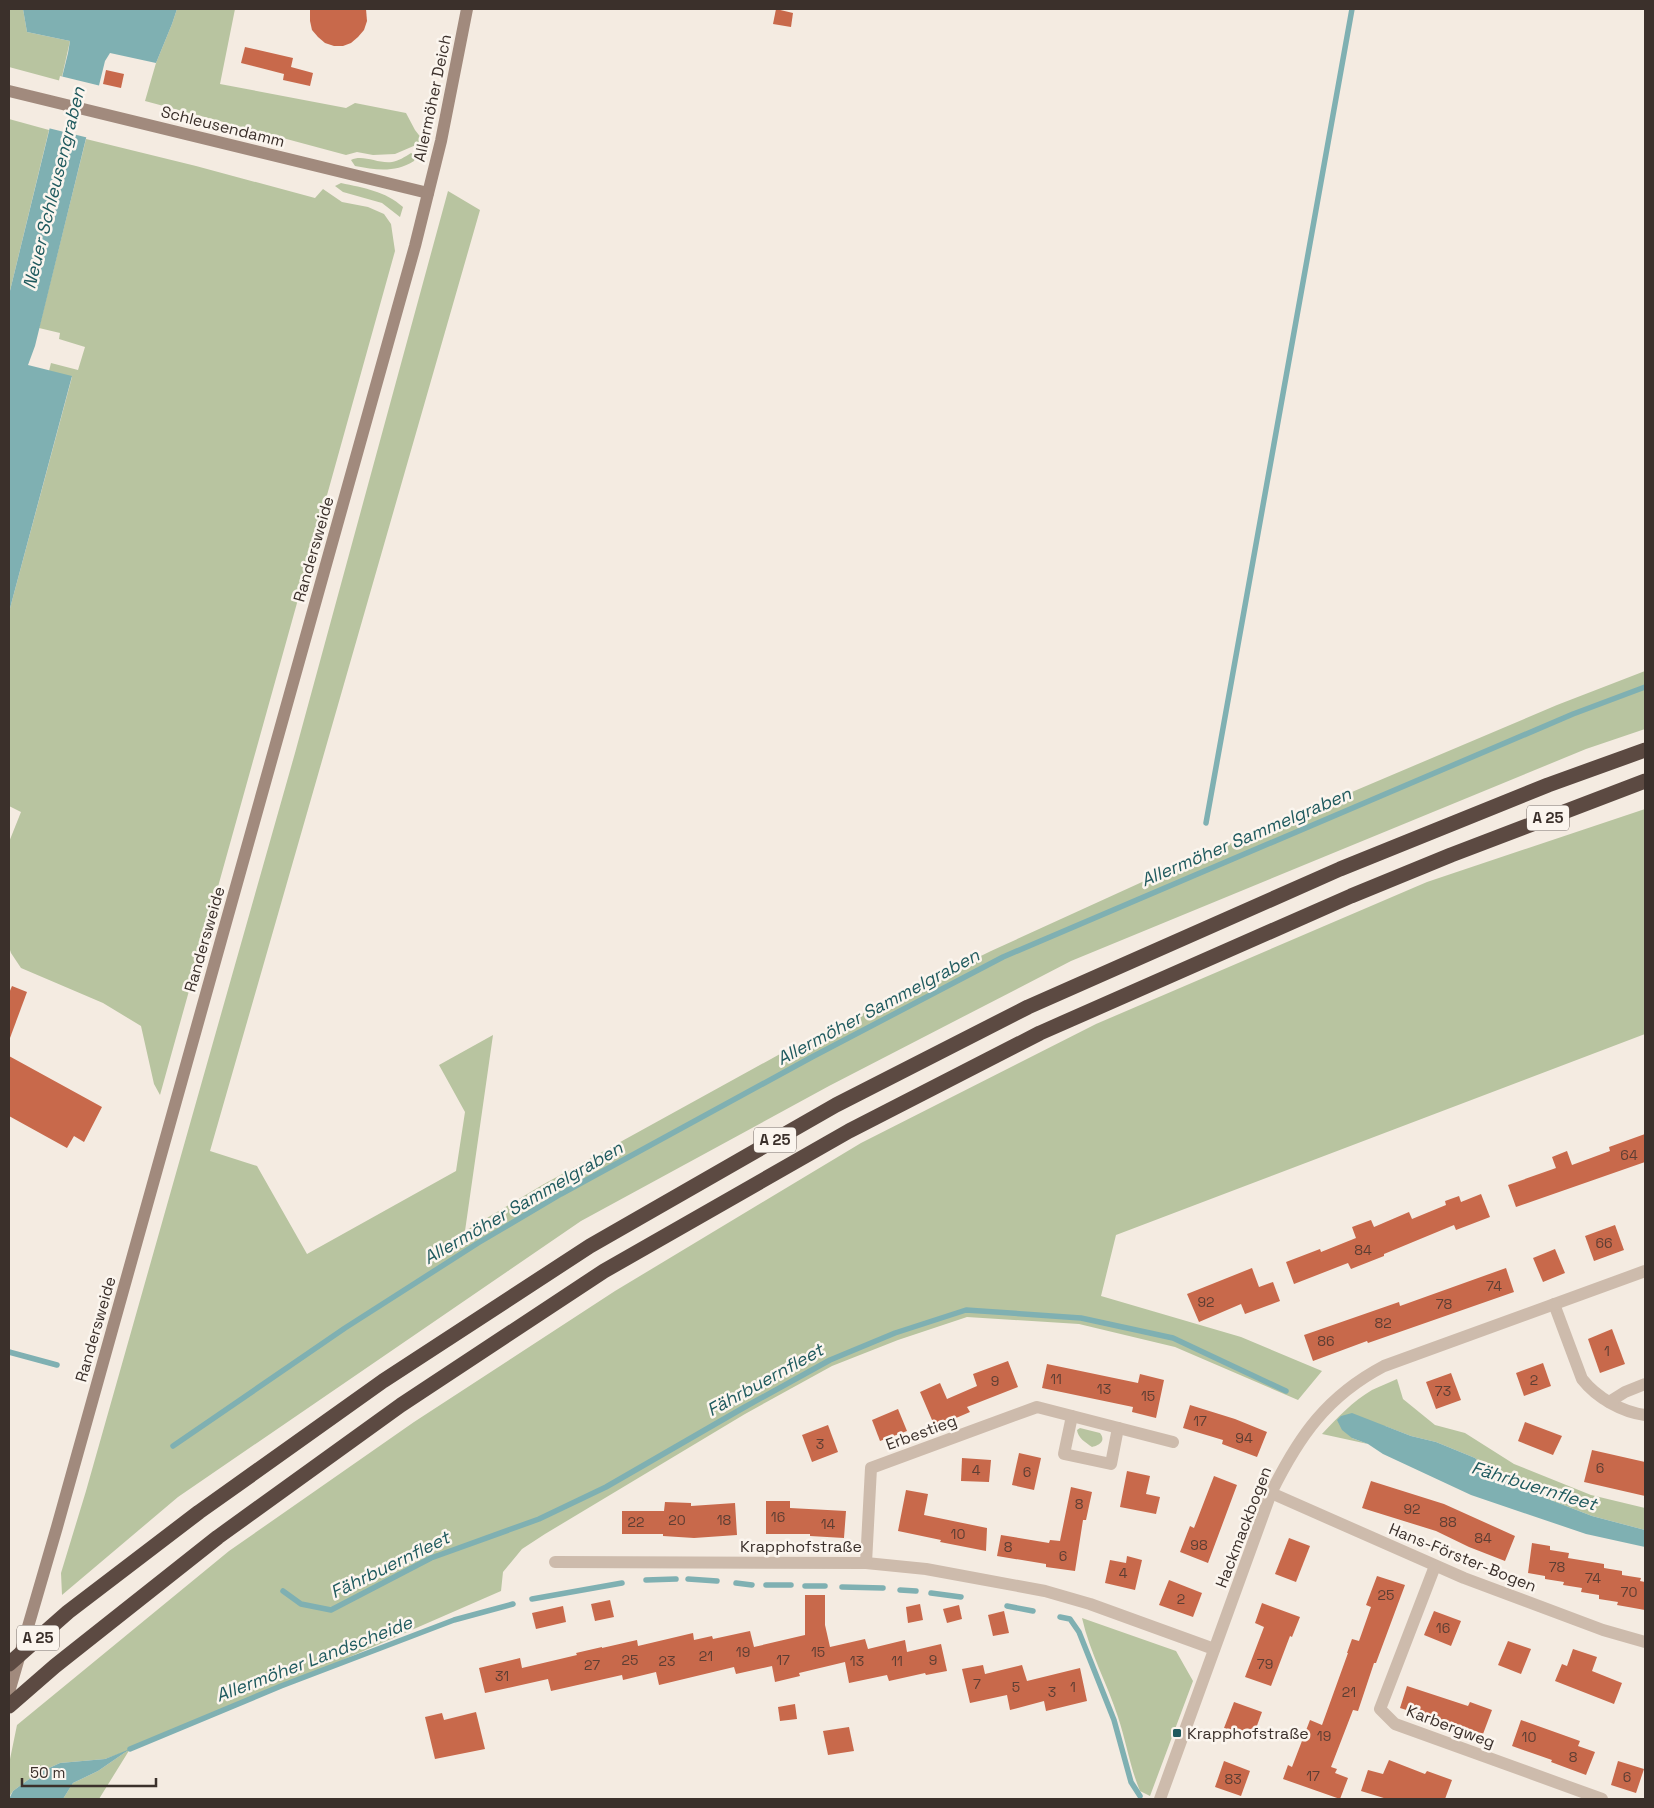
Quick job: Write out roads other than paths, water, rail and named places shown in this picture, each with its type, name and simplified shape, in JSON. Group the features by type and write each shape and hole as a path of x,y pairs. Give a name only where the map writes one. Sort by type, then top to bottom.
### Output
{"highway":[{"name":"A 25","path":"9,1664 68,1612 199,1512 383,1381 590,1246 836,1105 1028,1007 1331,872 1548,785 1645,750"},
{"name":"A 25","path":"9,1706 55,1666 218,1537 401,1405 604,1271 849,1131 1040,1033 1333,904 1451,855 1645,781"}],"street":[{"name":"Allermöher Deich","path":"428,193 441,141 466,9"},
{"name":"Schleusendamm","path":"9,91 428,193"},
{"name":"Randersweide","path":"9,1692 57,1527 415,246 428,193"},
{"name":"Hackmackbogen","path":"1160,1799 1271,1493 1296,1446 1329,1405 1350,1386 1384,1366 1645,1271"},
{"path":"1554,1304 1582,1379 1597,1395 1609,1402 1645,1415"},
{"path":"1609,1402 1625,1392 1645,1384"},
{"name":"Erbestieg","path":"866,1562 871,1468 1037,1408 1173,1442"},
{"path":"1072,1416 1064,1454 1111,1464 1118,1428"},
{"name":"Hans-Förster-Bogen","path":"1271,1493 1435,1566 1603,1630 1645,1642"},
{"name":"Krapphofstraße","path":"555,1562 866,1562 926,1569 1045,1590 1090,1604 1214,1650"},
{"name":"Karbergweg","path":"1435,1566 1380,1709 1395,1724 1602,1799"}],"water":[{"name":"Neuer Schleusengraben","path":"23,9 177,9 156,63 110,53 105,61 35,346 28,365 72,376 9,612 9,295 70,41 27,32"},
{"path":"1352,1413 1411,1436 1436,1442 1475,1458 1486,1469 1548,1499 1592,1516 1645,1530 1645,1547 1586,1534 1471,1495 1383,1454 1368,1444 1352,1438 1342,1430 1337,1420 1341,1416"},
{"path":"130,1749 98,1771 73,1783 63,1799 9,1799 13,1791 36,1774 60,1763 105,1759"}],"waterway":[{"path":"1206,823 1352,9"},
{"name":"Allermöher Sammelgraben","path":"173,1446 345,1328 478,1243 561,1194 812,1057 1003,957 1573,714 1645,687"},
{"name":"Fährbuernfleet","path":"283,1591 301,1604 331,1610 431,1558 539,1519 606,1487 830,1360 895,1333 966,1310 1081,1318 1173,1338 1286,1391"},
{"path":"9,1352 57,1365"},
{"name":"Allermöher Landscheide","path":"646,1580 676,1579"},
{"name":"Allermöher Landscheide","path":"688,1579 717,1581"},
{"name":"Allermöher Landscheide","path":"532,1599 622,1583"},
{"name":"Allermöher Landscheide","path":"736,1583 752,1585"},
{"name":"Allermöher Landscheide","path":"766,1585 791,1585"},
{"name":"Allermöher Landscheide","path":"805,1586 825,1586"},
{"name":"Allermöher Landscheide","path":"842,1587 883,1588"},
{"name":"Allermöher Landscheide","path":"900,1590 916,1591"},
{"name":"Allermöher Landscheide","path":"931,1593 961,1597"},
{"name":"Allermöher Landscheide","path":"130,1749 281,1686 454,1620 513,1604"},
{"name":"Allermöher Landscheide","path":"1007,1606 1033,1611"},
{"path":"1060,1617 1070,1619 1079,1632 1114,1720 1131,1782 1140,1796"}],"place":[{"name":"Krapphofstraße","path":"1177,1733"}]}
